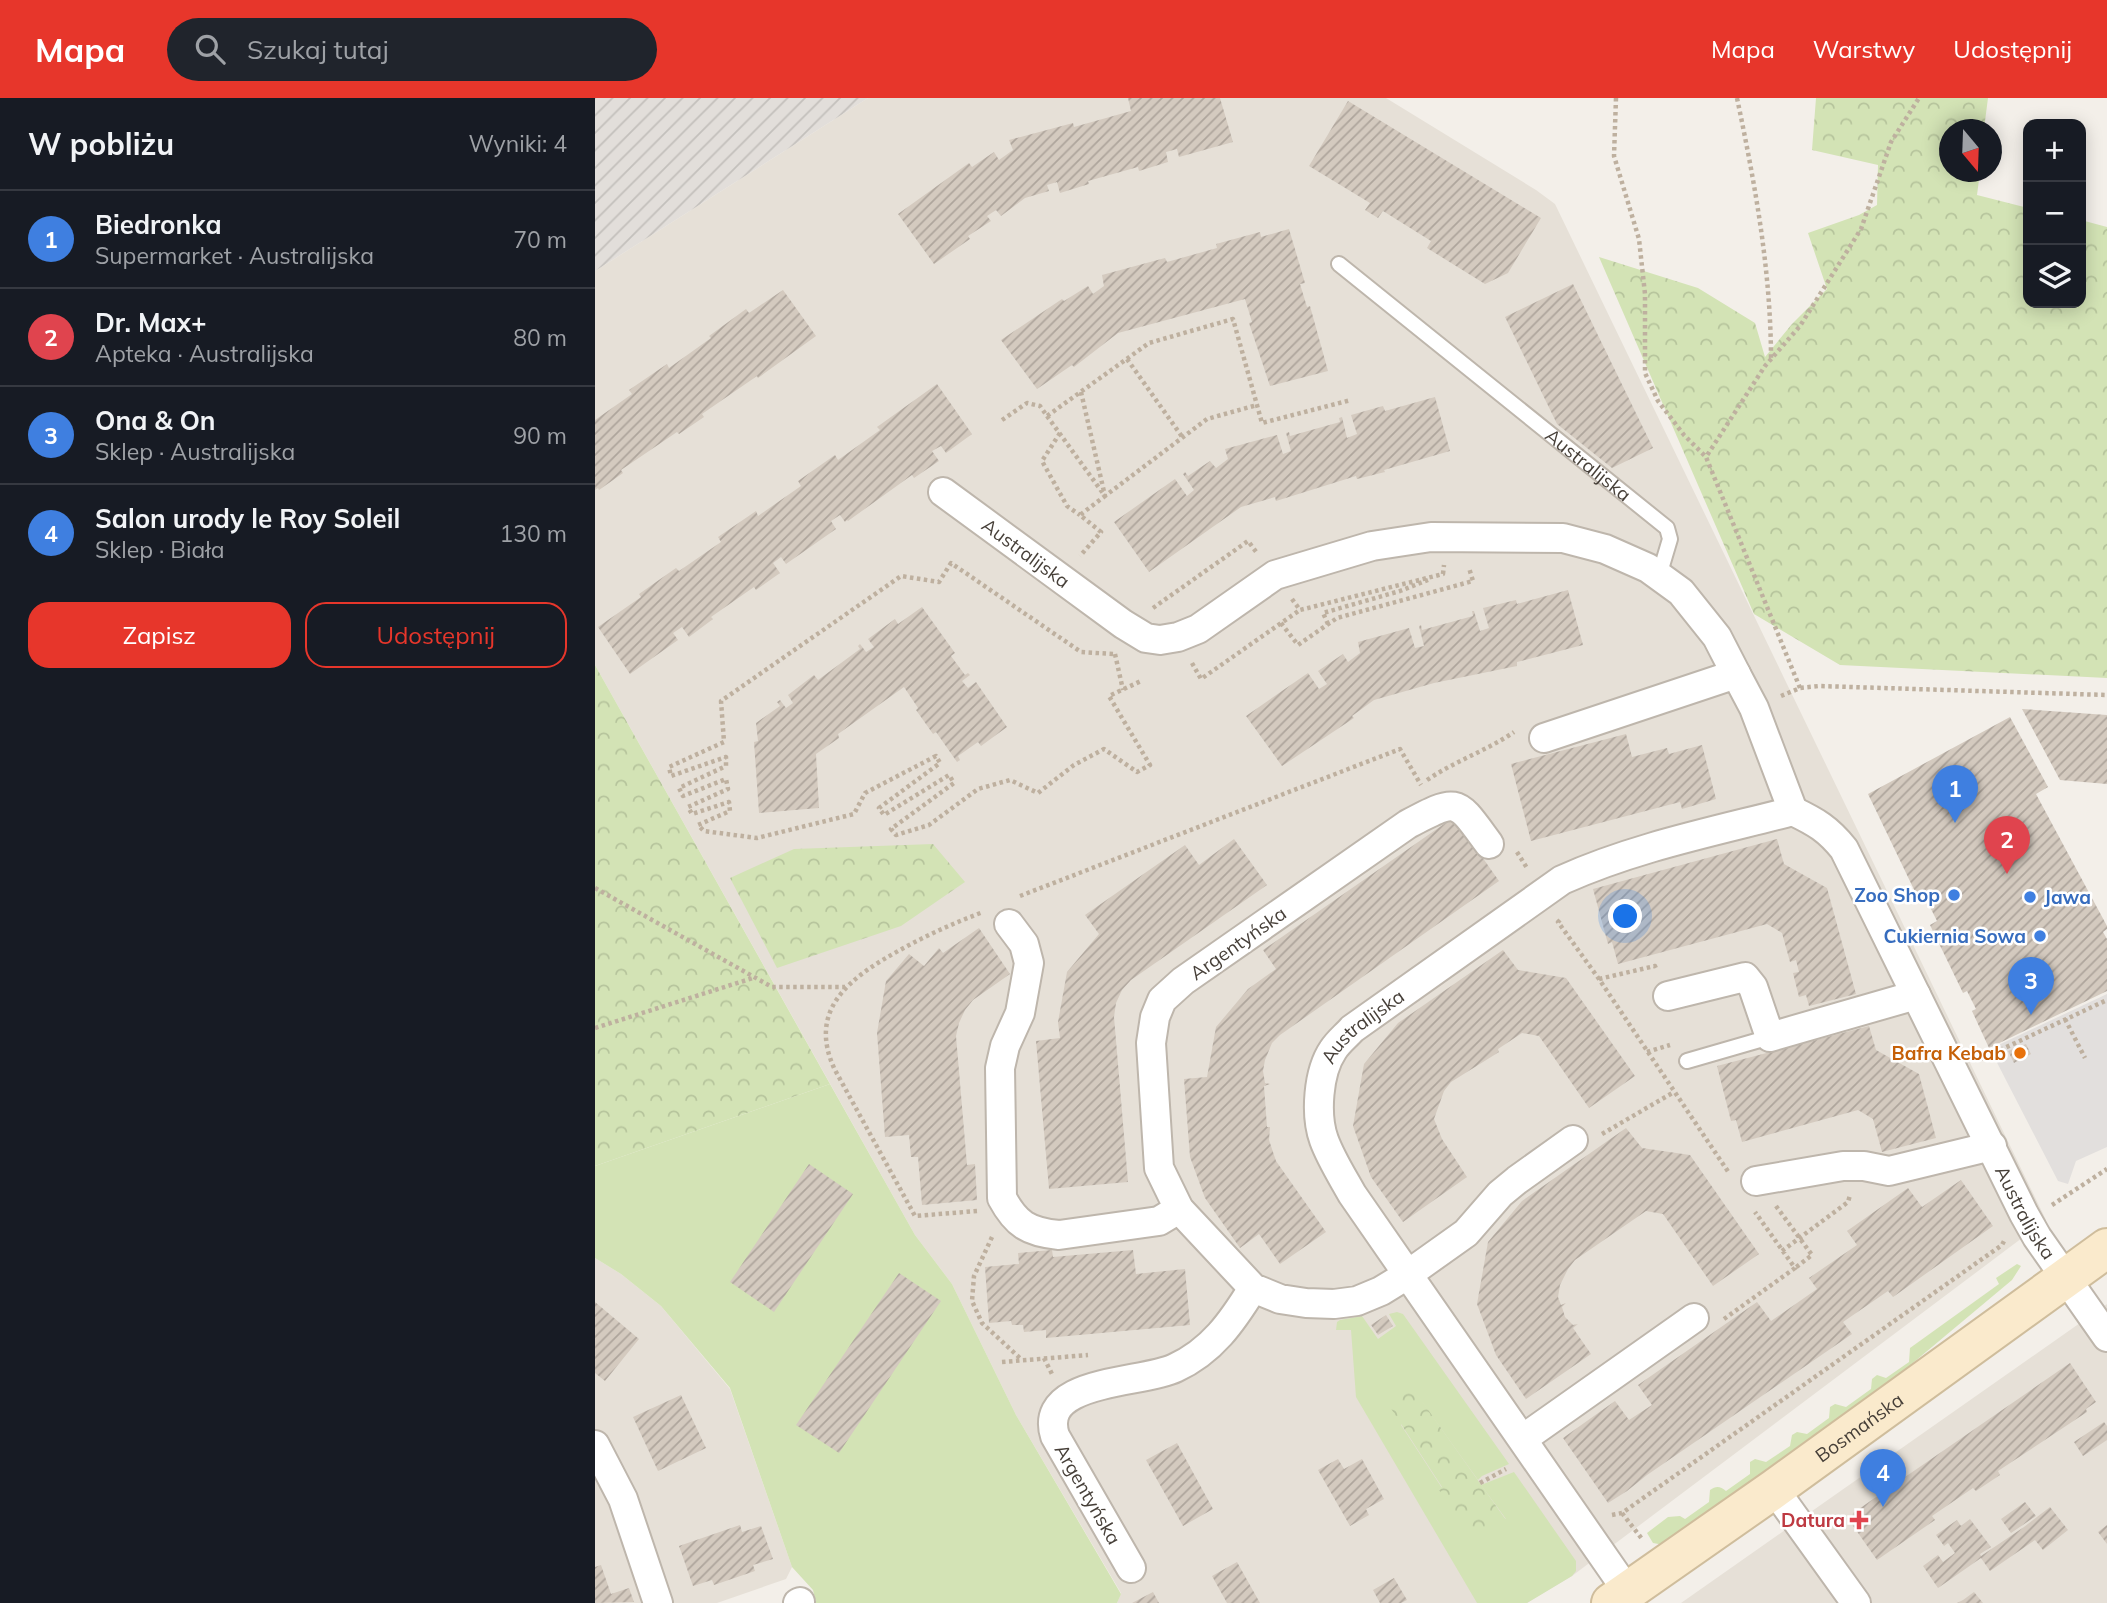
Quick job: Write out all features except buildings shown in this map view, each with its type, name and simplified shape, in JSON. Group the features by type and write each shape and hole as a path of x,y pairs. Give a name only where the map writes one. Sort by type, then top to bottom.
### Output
{"street":[{"name":"Australijska","path":"943,492 1123,624 1146,638 1160,640 1178,637 1198,629 1275,575 1372,546 1431,537 1563,538 1605,548 1648,568 1681,592 1717,637 1754,708 1793,811 1824,827 1844,849 1992,1146 2015,1225 2064,1277 2107,1337"},
{"path":"1544,738 1737,674"},
{"name":"Argentyńska","path":"1489,844 1464,810 1450,805 1433,811 1408,824 1183,981 1162,1000 1155,1017 1151,1043 1159,1168 1179,1209 1253,1288 1293,1301 1334,1304 1357,1301 1381,1292 1407,1275 1465,1233 1500,1194 1517,1180 1573,1140"},
{"name":"Australijska","path":"1620,1597 1520,1451 1352,1194 1323,1137 1319,1088 1324,1067 1333,1049 1352,1030 1562,880 1629,854 1793,811"},
{"path":"1002,912 1024,944 1029,963 1020,1013 1005,1046 1000,1068 1002,1198 1011,1215 1024,1226 1042,1234 1059,1235 1159,1221 1179,1209"},
{"path":"1668,996 1745,977 1753,987 1770,1037 1916,995"},
{"name":"Australijska","path":"1746,1181 1856,1166 1889,1171 1992,1146"},
{"name":"Bosmańska","path":"1620,1597 1775,1489 2107,1248"},
{"name":"Argentyńska","path":"1131,1568 1055,1436 1051,1424 1054,1412 1064,1400 1080,1392 1173,1369 1209,1347 1230,1325 1253,1288"},
{"path":"1520,1451 1632,1359 1704,1322"},
{"path":"595,1445 623,1499 658,1603"},
{"path":"1775,1489 1856,1603"}],"lane":[{"name":"Australijska","path":"1339,264 1667,528 1670,539 1659,576"},
{"path":"1687,1061 1770,1037"}],"path":[{"path":"1616,98 1614,156 1641,253 1645,294 1645,373 1658,401 1684,435 1706,457 1800,688"},
{"path":"1737,98 1757,193 1771,314 1771,360"},
{"path":"1706,457 1771,360 1800,327 1861,229 1891,142 1919,98"},
{"path":"1047,416 1149,343 1233,319 1262,423 1351,400"},
{"path":"1127,359 1183,438"},
{"path":"1081,392 1105,496"},
{"path":"1002,420 1027,403 1040,406 1105,496"},
{"path":"1080,515 1207,419 1257,405"},
{"path":"1060,433 1042,461 1067,506 1101,532 1060,578"},
{"path":"1115,654 1081,652 951,563 939,582 901,576 721,701 724,742 669,767 671,776 726,757 726,766 678,788 683,796 726,779 727,789 688,807 692,814 729,802 730,811 698,825 703,831 757,838 854,814 865,793 936,756 940,763 879,808 884,815 949,775 954,783 891,829 896,835 929,825 978,789 1010,780 1038,793 1074,765 1104,749 1137,772 1150,765 1109,695 1141,681"},
{"path":"1281,624 1298,645 1337,618 1473,581 1468,566"},
{"path":"1328,624 1324,613 1400,592 1443,574"},
{"path":"1178,637 1201,679 1300,610"},
{"path":"1754,708 1800,688 1819,686 2107,695"},
{"path":"1420,784 1446,767 1498,743 1517,731 1530,727 1544,738"},
{"path":"959,1212 915,1216 827,1055 824,1031 831,1008 845,986 871,966 936,930 1002,912 1153,843 1400,749 1415,774"},
{"path":"595,888 772,987 845,986"},
{"path":"1569,915 1558,922 1674,1092 1746,1181 1800,1238 1812,1255 1704,1322"},
{"path":"1599,979 1655,966 1668,996"},
{"path":"595,1028 754,978"},
{"path":"1981,1059 2107,1000"},
{"path":"2065,1019 2085,1058"},
{"path":"1573,1140 1599,1136 1674,1092"},
{"path":"1782,1251 1848,1202 1856,1166"},
{"path":"1607,1515 1622,1513 2002,1245 2015,1225 2035,1207 2047,1208 2107,1169"},
{"path":"1754,1210 1795,1268"},
{"path":"992,1230 992,1240 974,1276 972,1301 982,1323 1022,1360"},
{"path":"1002,1362 1095,1354"},
{"path":"1480,1483 1520,1451"}],"shaded area":[{"path":"595,98 868,98 595,271"},
{"path":"868,98 1386,98 1555,204 2046,1220 1572,1576 1527,1603 1117,1603 1121,1593 1016,1415 952,1284 915,1235 595,665 595,271"},
{"path":"2107,994 2107,1147 2076,1161 2068,1184 2058,1181 1990,1049"},
{"path":"595,1258 621,1274 661,1306 730,1389 792,1567 786,1579 717,1603 595,1603"},
{"path":"2107,1304 2107,1603 1681,1603"}],"green space":[{"path":"1816,98 1988,98 1985,119 1939,119 1939,182 1979,182 1977,195 2023,207 2023,308 2086,308 2086,221 2107,227 2107,678 1840,665 1754,614 1599,257 1698,288 1755,323 1765,357 1792,324 1827,289 1808,233 1859,215 1877,205 1878,165 1812,150"},
{"path":"595,665 830,1084 595,1166"},
{"path":"933,844 965,882 901,926 777,968 730,878 794,849"},
{"path":"830,1084 915,1235 952,1284 1016,1415 1121,1594 1117,1603 816,1603 813,1590 792,1567 730,1388 661,1306 621,1274 595,1258 595,1166"},
{"path":"2017,1264 2021,1266 2012,1280 1865,1403 1664,1545 1653,1543 1647,1533 1668,1517 1680,1516 1685,1519 1709,1502 1710,1490 1718,1487 1726,1491 1750,1474 1750,1462 1755,1459 1766,1462 1790,1446 1792,1435 1797,1432 1807,1434 1829,1418 1830,1407 1835,1404 1846,1407 1871,1389 1872,1379 1877,1375 1886,1378 1909,1362 1910,1348 1999,1284 1996,1278"},
{"path":"1389,1314 1403,1314 1509,1464 1478,1480 1412,1388 1401,1425 1442,1488 1439,1490 1506,1519 1481,1485 1514,1472 1576,1561 1576,1571 1572,1576 1527,1603 1477,1603 1356,1397 1351,1330 1336,1330 1337,1322 1362,1316 1378,1339 1396,1326"},
{"path":"1412,1387 1506,1520 1475,1541 1439,1490 1442,1487 1388,1404"}],"place":[{"name":"Biedronka","path":"1955,823"},
{"name":"Dr. Max+","path":"2007,874"},
{"name":"Zoo Shop","path":"1954,895"},
{"name":"Jawa","path":"2030,897"},
{"name":"Cukiernia Sowa","path":"2040,936"},
{"name":"Ona & On","path":"2031,1015"},
{"name":"Bafra Kebab","path":"2020,1053"},
{"name":"Salon urody le Roy Soleil","path":"1883,1507"},
{"name":"Datura","path":"1859,1520"}]}
